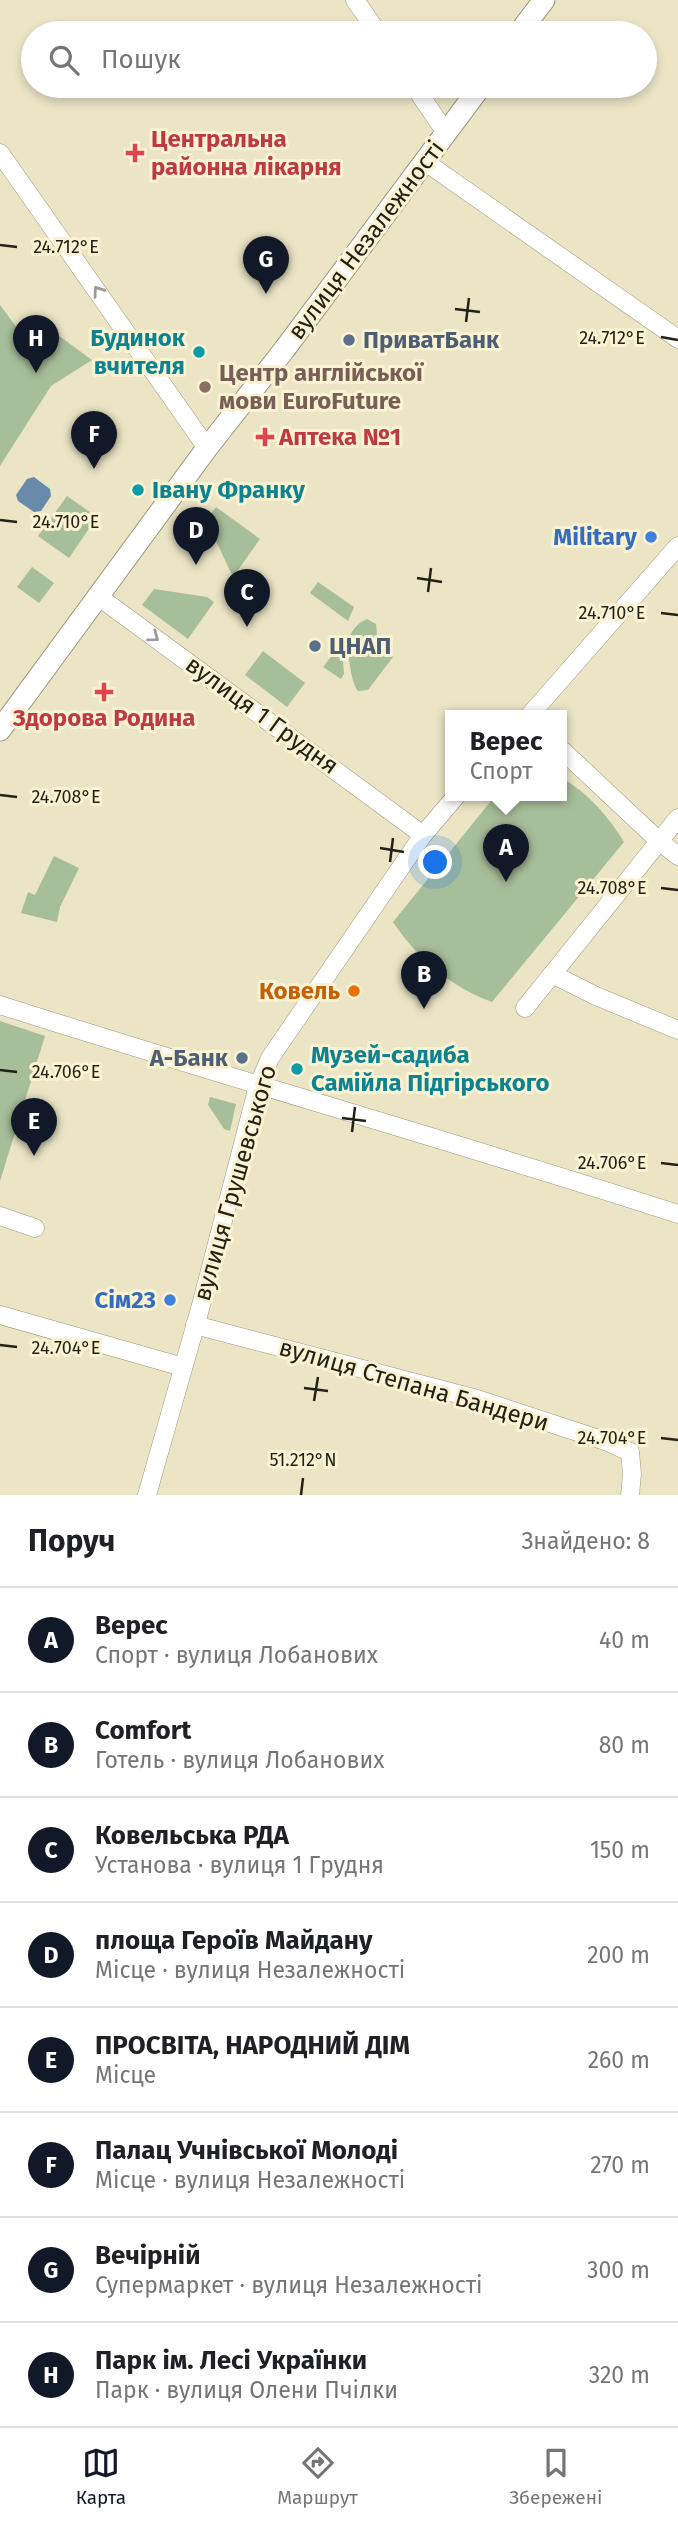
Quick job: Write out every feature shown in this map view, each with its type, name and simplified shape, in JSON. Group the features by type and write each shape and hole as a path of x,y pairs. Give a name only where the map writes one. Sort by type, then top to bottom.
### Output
{"main road":[{"path":"528,21 544,0"},
{"name":"вулиця Незалежності","path":"0,730 207,448 284,350 472,98"}],"street":[{"path":"355,0 370,21"},
{"path":"422,98 446,133"},
{"path":"0,153 207,448"},
{"path":"424,161 678,339"},
{"path":"533,710 678,547"},
{"name":"вулиця 1 Грудня","path":"99,597 423,835"},
{"path":"567,755 678,856"},
{"name":"вулиця Грушевського","path":"146,1493 195,1325 257,1086 279,1044 423,835 452,801"},
{"path":"525,1007 678,818"},
{"path":"552,974 567,983 678,1030"},
{"path":"0,1005 257,1086 454,1142 678,1214"},
{"path":"0,1216 35,1228"},
{"path":"0,1315 183,1367"},
{"name":"вулиця Степана Бандери","path":"195,1325 477,1399 608,1442 630,1452 630,1495"}],"green space":[{"path":"0,305 24,337 58,335 92,360 51,386 0,466"},
{"path":"67,496 97,517 69,558 38,536"},
{"path":"216,507 260,539 233,577 206,520"},
{"path":"32,567 54,583 39,603 17,587"},
{"path":"318,582 354,607 348,621 310,593"},
{"path":"154,589 207,597 214,602 188,639 142,605"},
{"path":"367,619 376,624 377,635 372,642 393,657 368,690 358,691 350,667 349,640 355,627"},
{"path":"339,646 342,649 344,674 341,679 323,667"},
{"path":"263,651 305,683 287,707 245,675"},
{"path":"567,781 597,806 624,842 492,1002 449,980 436,970 413,948 393,922 491,801 567,801"},
{"path":"54,856 79,868 60,907 57,922 21,913 28,892 35,895"},
{"path":"0,1021 45,1036 0,1181"},
{"path":"210,1097 236,1104 230,1131 224,1129 208,1105"}],"water":[{"path":"34,477 50,489 51,496 41,511 34,512 18,501 16,495 27,479"}],"place":[{"name":"Центральна районна лікарня","path":"135,153"},
{"name":"Вечірній","path":"266,294"},
{"name":"ПриватБанк","path":"349,340"},
{"name":"Будинок вчителя","path":"199,352"},
{"name":"Парк ім. Лесі Українки","path":"36,373"},
{"name":"Центр англійської мови EuroFuture","path":"205,387"},
{"name":"Аптека №1","path":"265,437"},
{"name":"Палац Учнівської Молоді","path":"94,469"},
{"name":"Івану Франку","path":"138,490"},
{"name":"Military","path":"651,537"},
{"name":"площа Героїв Майдану","path":"196,565"},
{"name":"Ковельська РДА","path":"247,627"},
{"name":"ЦНАП","path":"315,646"},
{"name":"Здорова Родина","path":"104,692"},
{"name":"Верес","path":"506,882"},
{"name":"Ковель","path":"354,991"},
{"name":"Comfort","path":"424,1009"},
{"name":"А-Банк","path":"242,1058"},
{"name":"Музей-садиба Самійла Підгірського","path":"297,1069"},
{"name":"ПРОСВІТА, НАРОДНИЙ ДІМ","path":"34,1156"},
{"name":"Сім23","path":"170,1300"}]}
